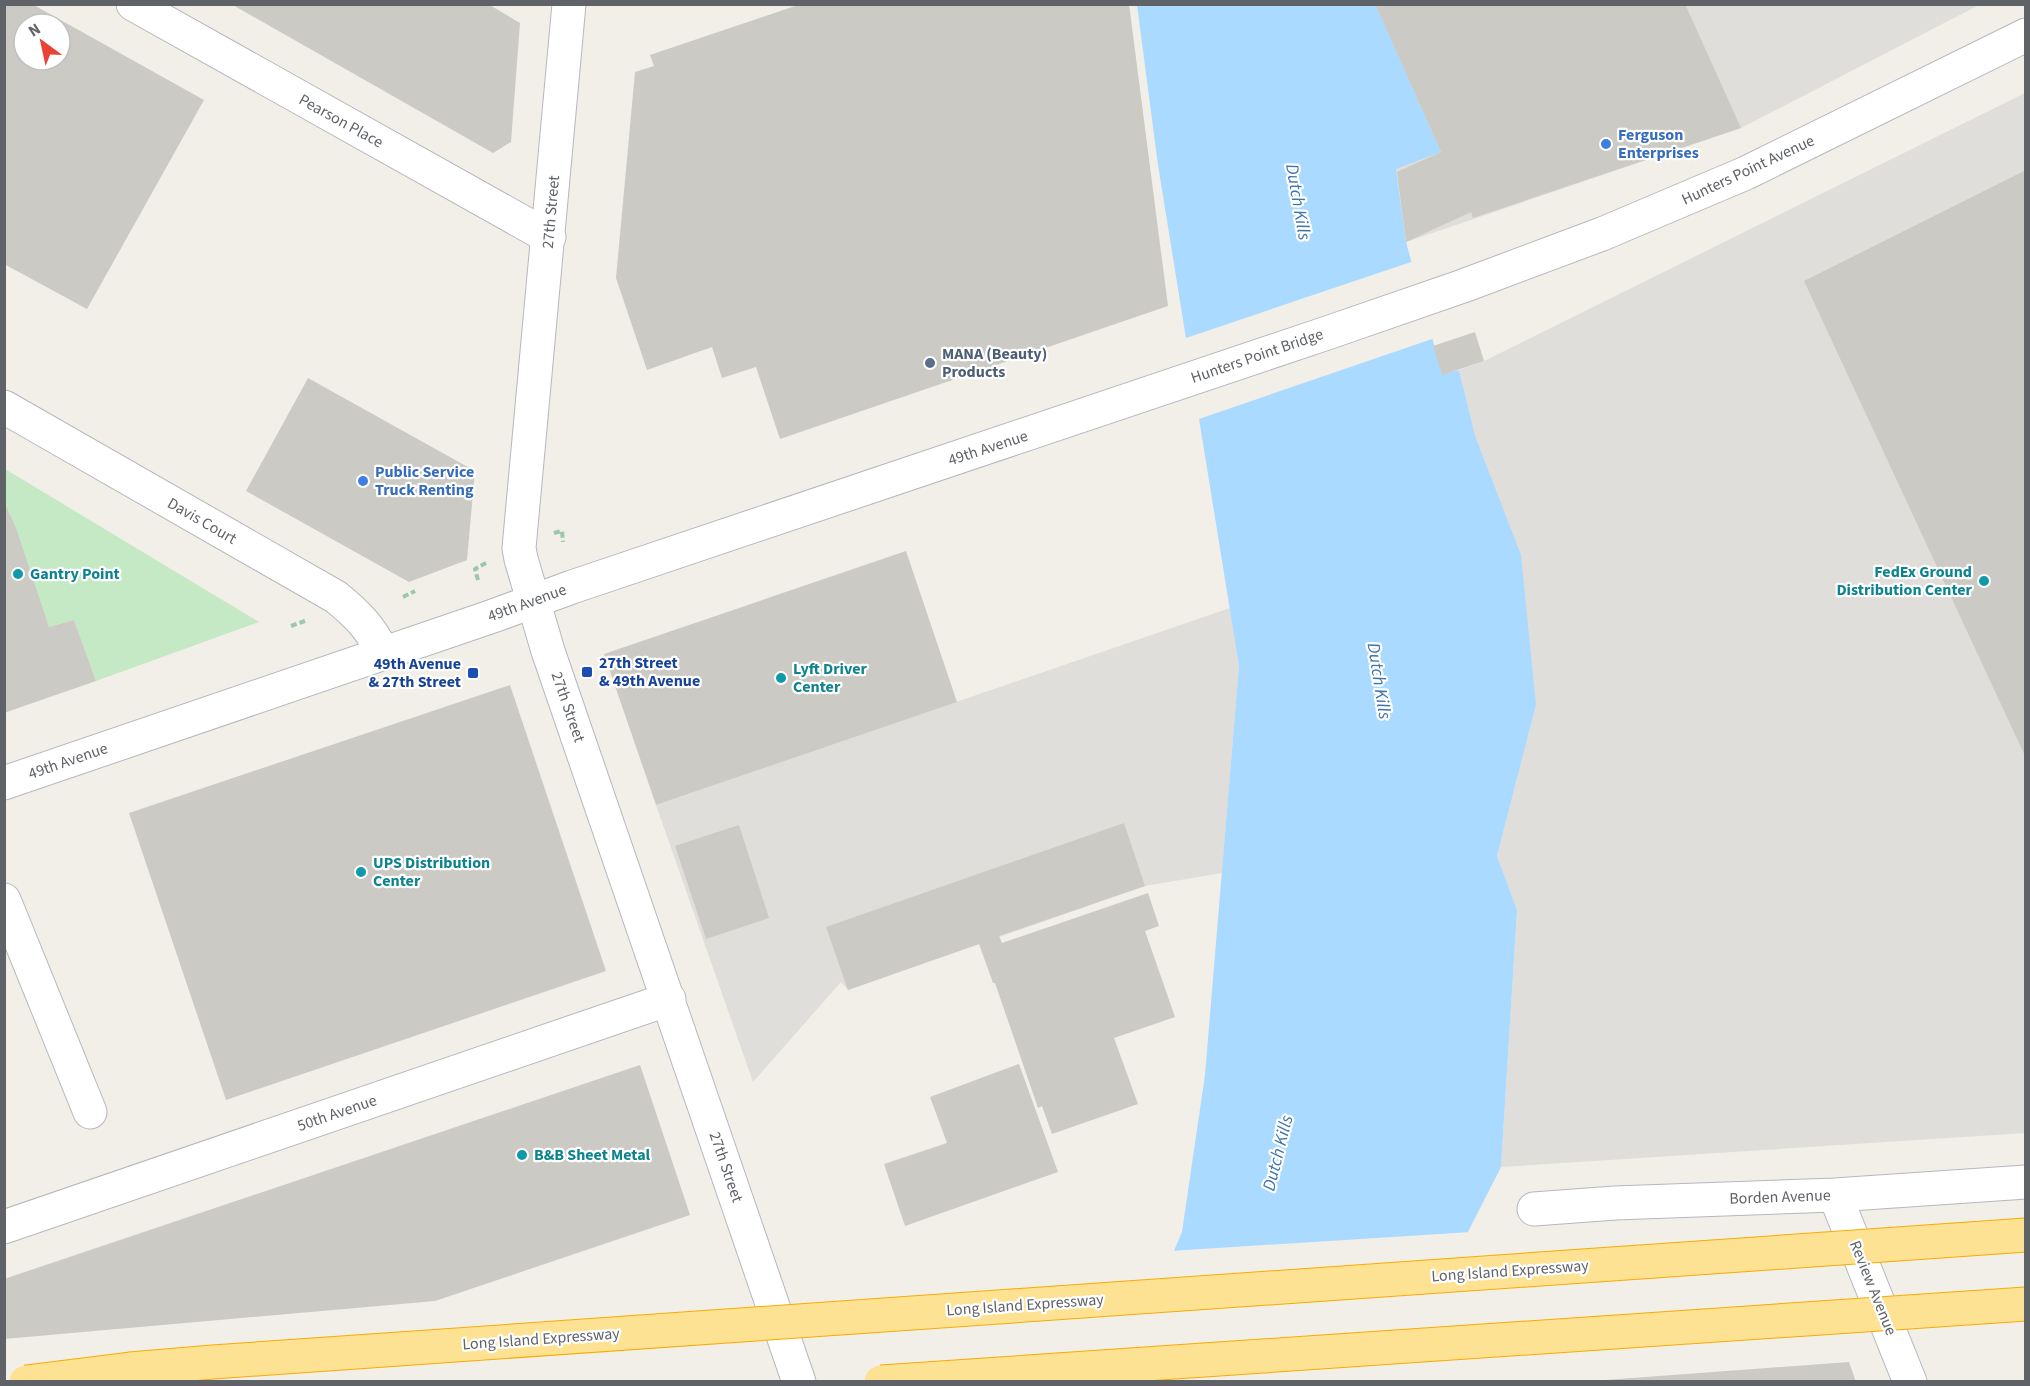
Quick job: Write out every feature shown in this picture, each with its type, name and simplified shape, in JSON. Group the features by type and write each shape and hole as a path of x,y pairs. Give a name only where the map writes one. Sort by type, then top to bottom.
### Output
{"highway":[{"name":"Long Island Expressway","path":"26,1382 130,1369 213,1362 2025,1235"},
{"path":"881,1382 2025,1304"}],"street":[{"name":"Pearson Place","path":"134,4 549,237"},
{"name":"27th Street","path":"569,4 519,548 523,573 799,1382"},
{"name":"Hunters Point Avenue","path":"1463,286 1602,234 1746,173 2025,36"},
{"name":"Hunters Point Bridge","path":"1052,427 1463,286"},
{"name":"Davis Court","path":"4,407 336,597 363,621 383,653"},
{"name":"49th Avenue","path":"4,783 885,481 1052,427"},
{"path":"4,900 90,1112"},
{"name":"50th Avenue","path":"4,1227 669,999"},
{"name":"Borden Avenue","path":"1534,1209 1615,1203 1835,1195 2025,1182"},
{"name":"Review Avenue","path":"1835,1195 1910,1382"}],"path":[{"path":"551,534 562,531 563,542"},
{"path":"478,580 475,569 491,561"},
{"path":"403,597 415,591"},
{"path":"291,626 305,621"}],"shaded area":[{"path":"1376,5 1979,5 1741,128 1406,242 1396,168 1441,152"},
{"path":"2025,93 2025,1133 1501,1167 1517,910 1497,856 1536,705 1459,370 1484,361"},
{"path":"1230,608 1239,666 1222,873 1145,886 848,990 841,982 753,1082 656,805"}],"green space":[{"path":"5,469 259,622 96,681 74,620 49,627 5,509"}],"water":[{"name":"Dutch Kills","path":"1137,5 1376,5 1441,152 1396,169 1406,242 1442,374 1459,370 1475,436 1521,555 1536,705 1497,856 1517,910 1501,1167 1392,1381 1118,1382 1182,1232 1205,1075 1239,666 1158,165"}],"pier":[{"path":"1414,261 1435,338 1196,420 1183,339"},
{"path":"1471,1232 1396,1380 1115,1381 1170,1251"}],"building":[{"path":"4,4 32,4 46,12 12,12 12,72 72,72 72,26 204,100 87,309 4,264"},
{"path":"231,4 488,4 520,23 511,142 493,153"},
{"path":"801,4 1129,4 1168,306 780,439 756,367 722,378 712,347 647,370 616,278 635,72 654,66 650,55"},
{"path":"1380,4 1685,4 1741,128 1473,218 1471,212 1406,242 1397,172 1441,152 1376,6"},
{"name":"FedEx Ground Distribution Center","path":"2026,170 2026,758 1804,281"},
{"path":"1475,332 1484,361 1442,375 1433,346"},
{"name":"Public Service Truck Renting","path":"308,378 475,471 467,560 409,582 246,491"},
{"name":"Gantry Point","path":"4,502 16,528 49,627 74,620 96,681 4,713"},
{"name":"Lyft Driver Center","path":"906,551 957,702 656,805 604,654"},
{"name":"UPS Distribution Center","path":"510,685 606,971 226,1100 129,813"},
{"path":"1124,823 1145,886 999,936 1002,943 1148,893 1159,926 1145,931 1175,1017 1114,1038 1138,1104 1052,1134 1042,1106 1038,1108 995,983 993,983 979,944 848,990 826,927"},
{"path":"739,825 769,918 706,939 675,846"},
{"path":"1019,1064 1058,1172 905,1226 884,1164 947,1143 930,1097"},
{"name":"B&B Sheet Metal","path":"640,1065 690,1215 435,1301 4,1339 4,1279"},
{"path":"1849,1362 1856,1382 1605,1382 1605,1380"}],"place":[{"name":"Ferguson Enterprises","path":"1606,144"},
{"name":"MANA (Beauty) Products","path":"930,363"},
{"name":"Public Service Truck Renting","path":"363,481"},
{"name":"Gantry Point","path":"18,574"},
{"name":"FedEx Ground Distribution Center","path":"1984,581"},
{"name":"27th Street & 49th Avenue","path":"587,672"},
{"name":"49th Avenue & 27th Street","path":"473,673"},
{"name":"Lyft Driver Center","path":"781,678"},
{"name":"UPS Distribution Center","path":"361,872"},
{"name":"B&B Sheet Metal","path":"522,1155"}]}
